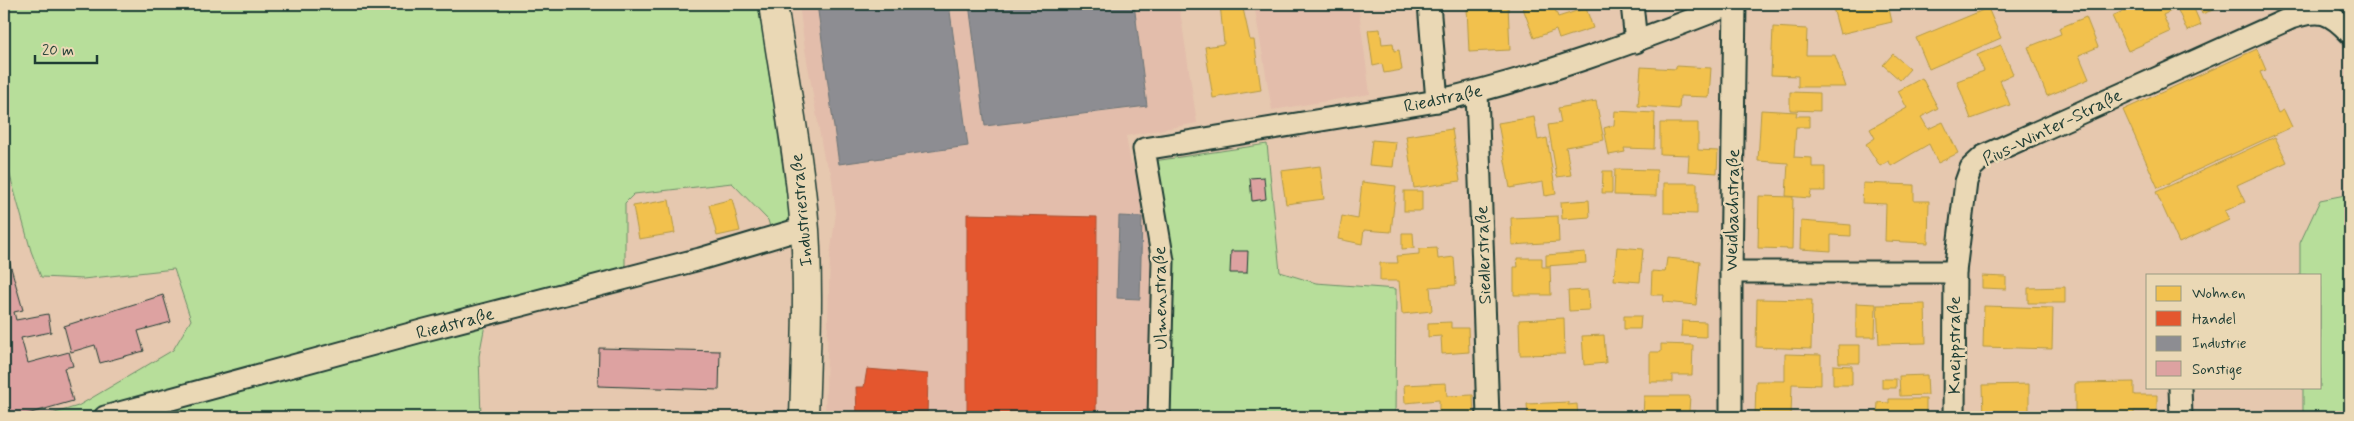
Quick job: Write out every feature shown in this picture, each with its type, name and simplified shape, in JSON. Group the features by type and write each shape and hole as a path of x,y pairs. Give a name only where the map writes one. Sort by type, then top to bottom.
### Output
{"street":[{"name":"Industriestraße","path":"773,4 796,143 804,228 807,289 804,417"},
{"path":"1429,4 1437,101"},
{"path":"1632,4 1636,42"},
{"name":"Riedstraße","path":"1144,149 1437,101 1477,92 1636,42 1733,4"},
{"name":"Weidbachstraße","path":"1731,417 1733,4"},
{"name":"Pius-Winter-Straße","path":"1955,272 1966,182 1971,168 1984,156 2291,18 2310,12 2325,12 2350,33"},
{"name":"Siedlerstraße","path":"1477,92 1488,417"},
{"name":"Ulmenstraße","path":"1144,149 1163,261 1159,417"},
{"name":"Riedstraße","path":"105,417 700,259 804,228"},
{"path":"1731,272 1955,272"},
{"name":"Kneippstraße","path":"1954,417 1955,272"},
{"path":"2180,388 2180,417"}],"shaded area":[{"path":"799,4 1179,4 1197,123 1126,136 1131,164 1141,163 1154,254 1148,417 825,417 830,256 836,213 831,172 824,158"},
{"path":"1254,4 1358,4 1370,94 1272,110"}],"green space":[{"path":"4,4 759,4 791,224 771,230 768,220 732,183 634,194 625,203 625,271 488,309 479,356 481,417 42,417 78,406 173,350 191,320 174,269 83,279 41,277 31,251 4,154"},
{"path":"1267,144 1280,272 1316,283 1396,289 1395,417 1148,417 1154,254 1141,163"},
{"path":"2350,194 2350,417 2303,417 2303,388 2322,388 2322,274 2300,274 2300,243 2320,200"}],"building: Wohnen":[{"path":"1220,4 1242,4 1250,40 1254,40 1261,90 1213,98 1205,47 1224,44"},
{"path":"1534,4 1553,4 1558,17 1586,8 1593,28 1559,39 1556,30 1534,38 1523,8"},
{"path":"1832,4 1888,4 1892,22 1840,34"},
{"path":"2139,4 2192,4 2201,25 2187,31 2177,8 2163,15 2170,32 2128,51 2112,16"},
{"path":"2198,4 2229,4 2202,14"},
{"path":"1508,5 1510,50 1469,52 1467,8"},
{"path":"1988,8 2001,38 1929,69 1916,38"},
{"path":"2086,17 2098,47 2079,55 2089,79 2047,96 2028,47 2061,34 2059,28"},
{"path":"1773,27 1807,29 1806,55 1835,55 1846,87 1798,87 1798,76 1771,75"},
{"path":"1380,29 1382,44 1393,43 1394,51 1399,50 1402,70 1384,73 1382,64 1373,66 1368,30"},
{"path":"2001,45 2013,74 2000,80 2010,105 1971,119 1957,81 1984,71 1977,55"},
{"path":"2257,49 2266,70 2260,72 2278,113 2284,110 2292,127 2158,188 2123,110"},
{"path":"1893,54 1910,69 1900,80 1883,65"},
{"path":"1676,66 1711,68 1709,97 1680,96 1679,109 1638,106 1641,67 1676,69"},
{"path":"1922,78 1938,108 1921,117 1928,129 1943,122 1958,153 1938,163 1929,144 1891,166 1889,161 1880,166 1866,144 1875,138 1870,129 1907,108 1898,91"},
{"path":"1790,92 1820,93 1820,111 1790,110"},
{"path":"1596,101 1604,140 1566,147 1571,175 1557,177 1548,125 1561,123 1558,108"},
{"path":"1761,110 1797,112 1796,116 1809,116 1809,127 1796,127 1794,157 1812,158 1812,167 1825,167 1825,191 1811,191 1810,198 1786,196 1788,163 1758,161"},
{"path":"1615,111 1655,113 1654,149 1624,148 1625,152 1609,155 1604,128 1614,125"},
{"path":"1534,117 1538,140 1547,138 1556,194 1545,196 1543,182 1510,188 1498,123"},
{"path":"1660,123 1698,123 1698,150 1718,151 1717,173 1688,171 1689,155 1660,154"},
{"path":"1452,129 1460,181 1414,188 1406,136"},
{"path":"2275,137 2287,162 2237,185 2245,202 2225,211 2229,220 2179,243 2156,192"},
{"path":"1372,140 1396,142 1393,167 1369,165"},
{"path":"1320,166 1324,199 1286,204 1281,171"},
{"path":"1615,169 1657,170 1656,196 1614,195"},
{"path":"1603,171 1612,171 1612,193 1602,193"},
{"path":"1362,182 1396,186 1391,232 1364,230 1362,244 1338,239 1342,216 1358,219"},
{"path":"1664,183 1697,183 1697,214 1664,213"},
{"path":"1863,183 1914,185 1914,201 1929,201 1928,243 1885,241 1886,204 1862,203"},
{"path":"1404,191 1422,191 1422,211 1404,211"},
{"path":"1759,196 1793,197 1792,249 1758,248"},
{"path":"732,199 740,231 717,236 709,205"},
{"path":"669,200 675,233 639,239 633,206"},
{"path":"1589,200 1590,217 1562,219 1561,202"},
{"path":"1558,216 1559,242 1512,245 1511,218"},
{"path":"1801,221 1851,225 1851,236 1831,235 1831,251 1800,249"},
{"path":"1402,233 1413,233 1414,248 1402,249"},
{"path":"1617,247 1643,249 1640,282 1614,280"},
{"path":"1437,248 1438,259 1454,257 1456,285 1430,287 1432,311 1402,314 1399,281 1380,281 1380,263 1398,263 1397,256 1419,254 1419,249"},
{"path":"1585,252 1586,263 1546,266 1546,255"},
{"path":"1517,258 1542,258 1542,267 1550,267 1551,295 1514,295 1514,267 1518,267"},
{"path":"1667,258 1700,261 1696,305 1663,302 1664,295 1651,295 1652,271 1665,272"},
{"path":"1982,276 2006,277 2006,289 1982,288"},
{"path":"2065,287 2065,303 2028,303 2028,288"},
{"path":"1588,290 1590,310 1569,311 1568,291"},
{"path":"1757,299 1812,300 1811,349 1756,347"},
{"path":"1856,303 1876,304 1875,337 1856,337"},
{"path":"1925,304 1926,343 1879,344 1877,305"},
{"path":"1984,306 2053,308 2052,349 1983,347"},
{"path":"1624,316 1641,316 1640,329 1624,329"},
{"path":"1564,318 1565,354 1520,355 1519,320"},
{"path":"1682,321 1706,322 1706,337 1681,336"},
{"path":"1451,322 1451,328 1468,328 1469,352 1442,354 1441,336 1428,337 1428,323"},
{"path":"1604,335 1606,363 1584,365 1582,336"},
{"path":"1661,344 1693,345 1692,375 1672,375 1672,382 1650,382 1650,352 1661,352"},
{"path":"1838,345 1860,345 1860,363 1839,363"},
{"path":"1785,354 1821,355 1821,385 1792,384 1791,417 1755,417 1756,381 1785,381"},
{"path":"1833,365 1852,366 1852,385 1833,385"},
{"path":"1927,375 1928,395 1900,396 1899,376"},
{"path":"1882,379 1896,379 1896,388 1882,388"},
{"path":"2134,382 2134,395 2157,395 2157,411 2134,411 2134,417 2075,417 2075,383"},
{"path":"1446,383 1447,396 1473,395 1474,417 1439,417 1439,400 1405,403 1404,385"},
{"path":"2029,384 2029,417 1984,417 1983,385"},
{"path":"1644,396 1690,396 1689,411 1696,411 1696,417 1643,417"},
{"path":"1889,399 1926,399 1926,417 1877,417 1878,402 1889,403"},
{"path":"1568,402 1568,405 1577,404 1578,417 1528,417 1527,404"}],"building: Handel":[{"path":"967,214 1097,217 1096,417 967,417"},
{"path":"867,369 928,374 927,417 857,417 856,387 864,387"}],"building: Industrie":[{"path":"817,4 949,4 968,146 839,164"},
{"path":"969,4 1134,4 1147,106 985,126"},
{"path":"1119,216 1142,217 1140,299 1117,298"}],"building: Sonstige":[{"path":"1264,177 1266,199 1252,201 1250,178"},
{"path":"4,243 23,310 14,312 16,320 48,314 51,332 21,338 28,363 69,352 73,366 64,368 73,401 17,417 4,417"},
{"path":"1231,251 1248,251 1247,273 1230,273"},
{"path":"163,295 171,322 138,331 144,351 100,363 95,345 71,352 64,326"},
{"path":"599,348 720,351 719,390 598,386"}]}
